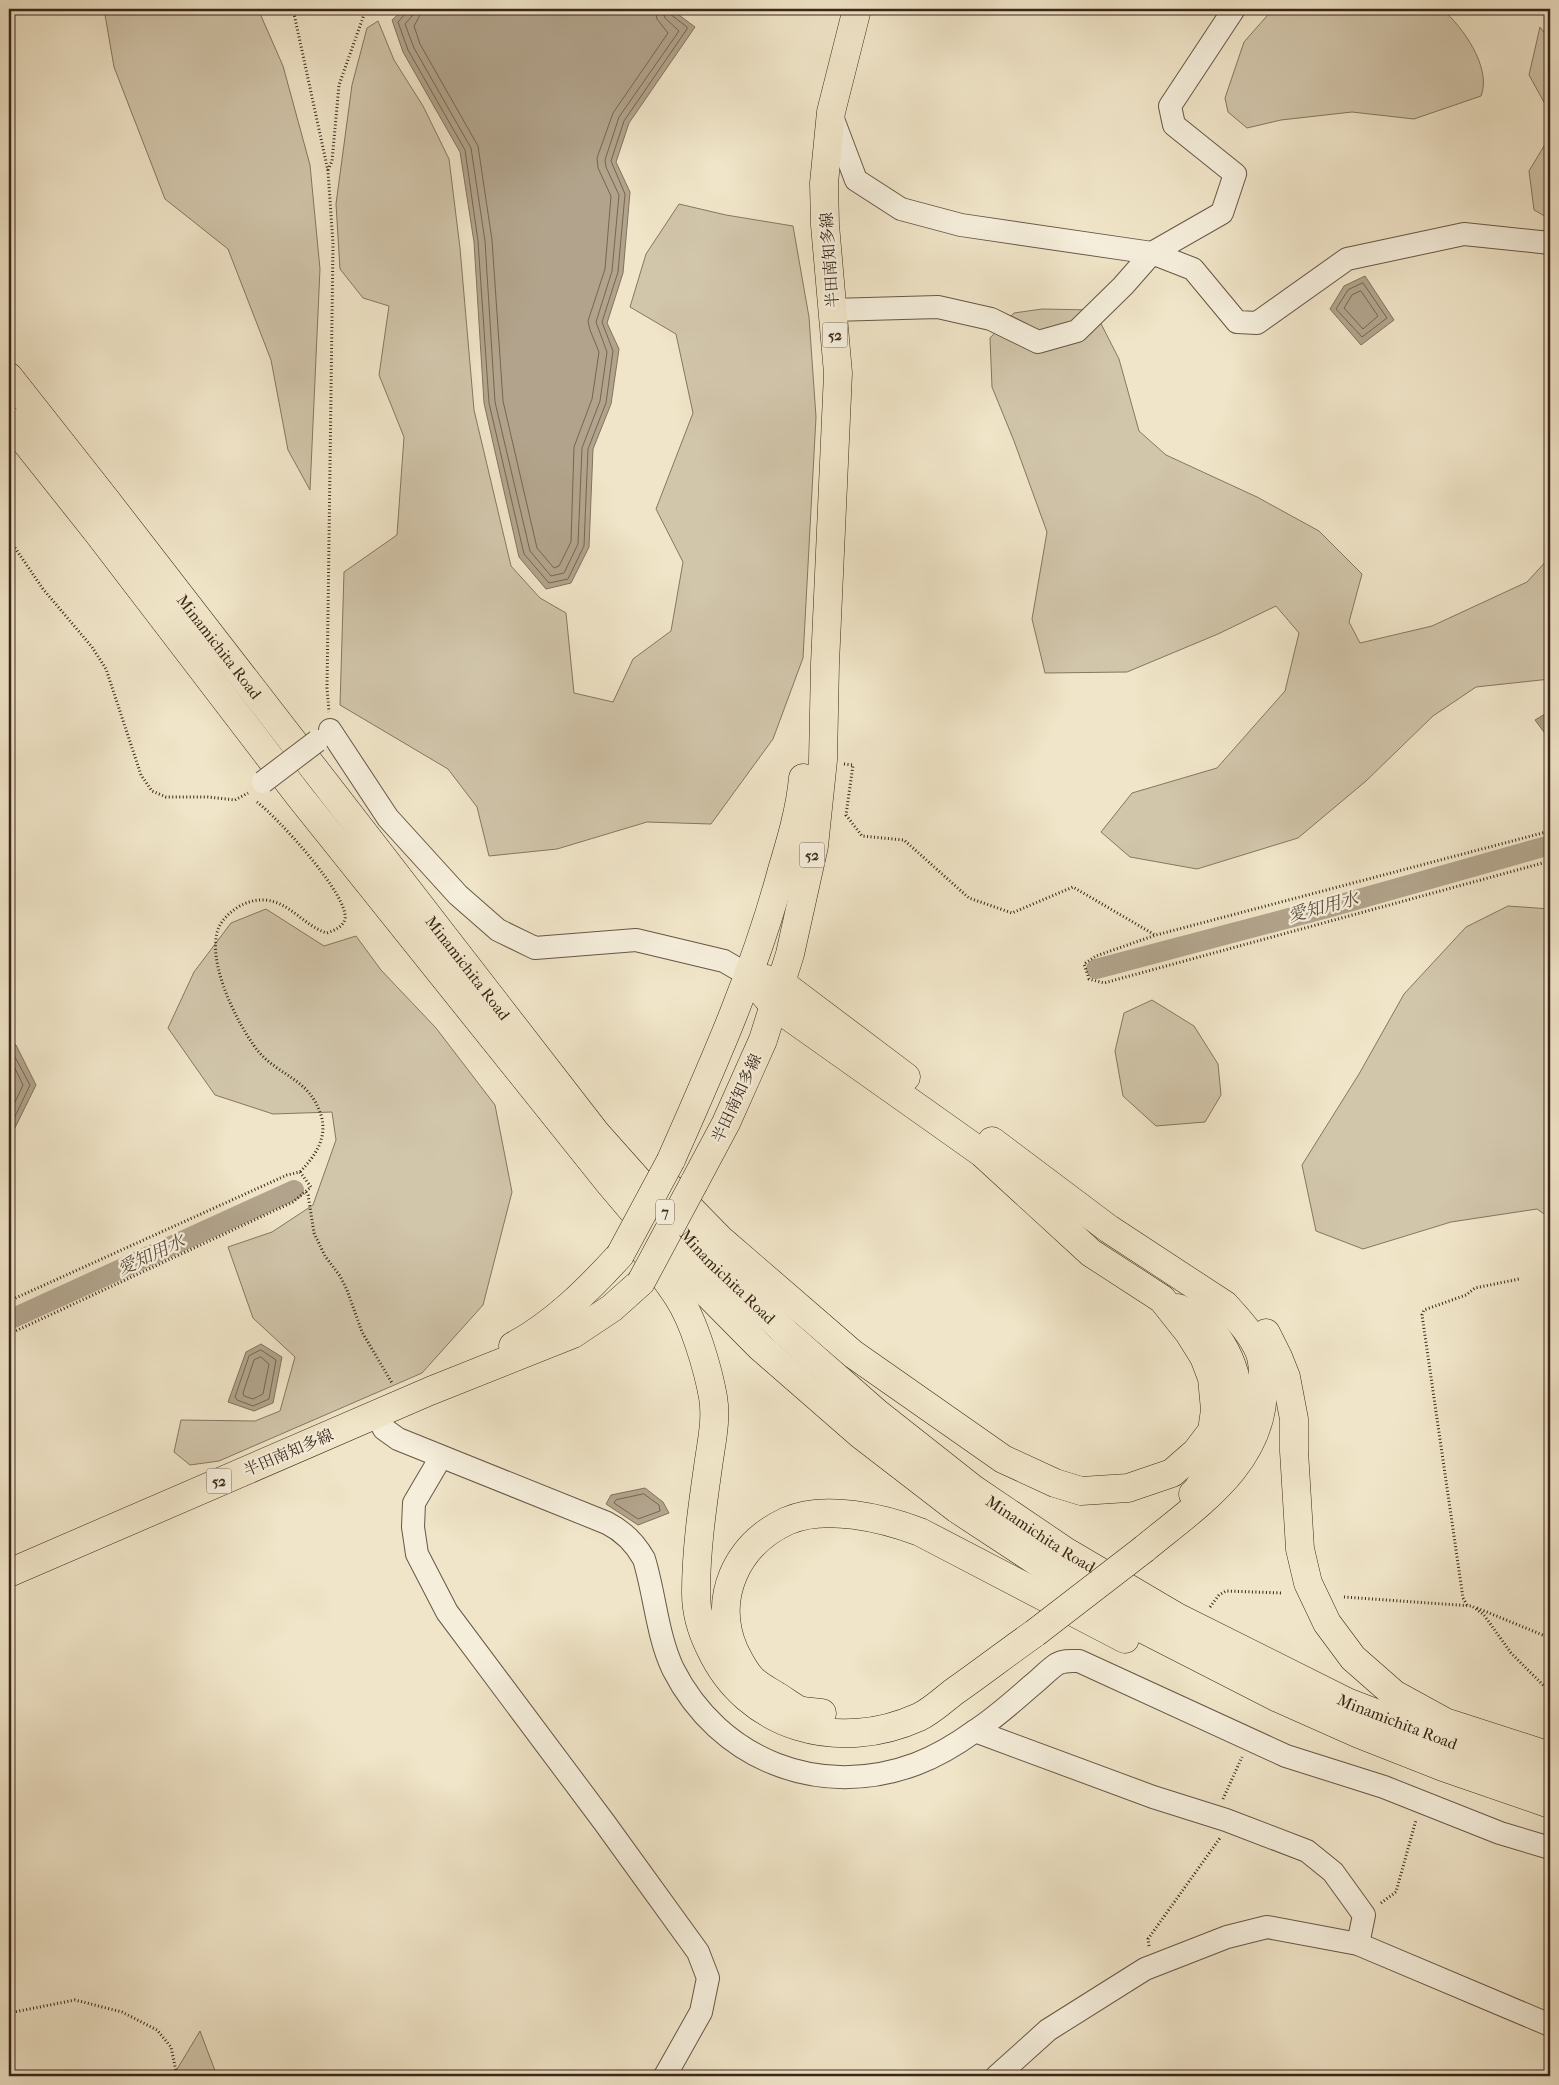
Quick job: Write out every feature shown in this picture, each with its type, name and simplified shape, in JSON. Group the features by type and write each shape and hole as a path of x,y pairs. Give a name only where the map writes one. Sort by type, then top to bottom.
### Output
{"main road":[{"name":"半田南知多線","path":"9,1573 430,1391 572,1334 612,1308 641,1282 726,1122 763,1040 790,954 814,846 823,760 825,664 838,373 825,226 824,182 831,112 857,9"},
{"name":"Minamichita Road","path":"9,377 596,1133 709,1260 786,1333 877,1413 958,1476 1065,1551 1177,1616 1347,1702 1456,1744 1550,1777"},
{"name":"Minamichita Road","path":"9,421 98,533 300,797 610,1184 676,1262 760,1347 861,1435 957,1509 1103,1605 1154,1634 1278,1698 1359,1734 1443,1767 1550,1804"},
{"name":"半田南知多線","path":"430,1391 521,1342 596,1283 620,1255 671,1160 732,1020 769,919 801,804 810,709 825,664"},
{"path":"440,974 442,1001 618,1216 679,1298 703,1356 713,1399 713,1428 699,1532 696,1595 698,1619 716,1663 734,1687 756,1707 782,1722 810,1730 849,1734 889,1728 920,1716 1031,1628 1212,1493 1234,1470 1257,1432 1263,1405 1263,1370 1259,1350 1240,1322 1225,1305 1109,1229 748,975"},
{"path":"777,994 982,1153 1091,1253 1162,1299 1202,1321 1217,1336 1230,1360 1240,1407 1233,1432 1197,1490 1140,1545"},
{"path":"596,1133 622,1139 720,1240 853,1354 1003,1460 1055,1483 1081,1491 1128,1488 1172,1473 1196,1452 1212,1431 1215,1410 1212,1378 1204,1356 1189,1333 1162,1299"},
{"path":"1181,1275 1234,1294 1263,1327 1278,1357 1286,1378 1294,1419 1300,1550 1308,1583 1327,1623 1353,1658 1394,1694 1444,1722 1550,1756"},
{"path":"1031,1628 929,1694 883,1713 843,1717 799,1710 752,1679 740,1662 728,1635 724,1610 729,1583 740,1562 758,1540 788,1521 816,1514 871,1516 893,1521 920,1532 1140,1646 1254,1699 1278,1698"}],"street":[{"path":"832,310 938,307 991,318 1038,342 1077,331 1123,286 1152,253 1222,213 1235,174 1174,125 1170,106 1234,9"},
{"path":"831,112 856,180 901,209 961,225 1152,253 1193,269 1237,322 1257,323 1348,259 1464,234 1550,243"},
{"path":"255,788 323,736 388,818 458,895 498,930 535,948 636,940 724,961 748,975"},
{"path":"376,1415 384,1429 398,1440 619,1529 638,1549 644,1559 668,1657 685,1688 703,1714 735,1744 756,1756 803,1774 844,1778 890,1772 916,1764 941,1753 975,1731 1012,1704 1057,1664 1067,1660 1079,1661 1286,1756 1384,1787 1500,1833 1550,1848"},
{"path":"441,1457 414,1503 413,1527 418,1554 447,1612 604,1822 698,1952 708,1978 702,2012 664,2076"},
{"path":"975,1731 1153,1797 1220,1818 1308,1851 1332,1872 1364,1915 1358,1944"},
{"path":"1007,2073 1048,2030 1151,1967 1227,1937 1267,1927 1358,1944 1550,2025"}],"path":[{"path":"292,9 328,171 333,244 327,688 323,736"},
{"path":"328,171 332,161 339,84 366,9"},
{"path":"9,540 43,588 92,647 106,669 146,785 152,791 166,797 208,797 235,800 255,788 266,809 302,848 337,894 344,910 344,919 341,926 328,933 311,926 281,904 266,900 253,900 230,912 222,921 217,933 218,969 225,992 244,1030 259,1052 270,1063 303,1085 313,1098 321,1116 323,1131 320,1145 314,1158 300,1172 287,1175 9,1301"},
{"path":"823,760 853,765 846,815 862,836 904,840 969,898 1012,913 1073,887 1156,935"},
{"path":"1550,832 1156,935 1096,956 1084,964 1089,980 1104,983 1550,861"},
{"path":"9,1334 293,1202 311,1187 300,1172"},
{"path":"306,1192 314,1233 325,1256 340,1276 362,1332 396,1389 402,1404"},
{"path":"1467,1605 1463,1598 1422,1315 1424,1310 1466,1295 1475,1288 1519,1279"},
{"path":"1210,1608 1219,1595 1226,1591 1282,1593"},
{"path":"1344,1597 1467,1605 1550,1638"},
{"path":"1472,1606 1484,1615 1511,1653 1550,1692"},
{"path":"1151,1967 1148,1939 1223,1834 1220,1808 1252,1740"},
{"path":"1364,1915 1396,1892 1421,1801"},
{"path":"9,2013 75,2000 122,2012 157,2030 171,2047 177,2076"}],"shaded area":[{"path":"104,9 258,9 283,66 310,165 320,269 310,490 288,450 271,360 228,249 165,199 114,67"},
{"path":"1273,9 1442,9 1458,26 1474,49 1482,73 1483,85 1481,96 1414,119 1352,112 1281,120 1247,128 1228,112 1225,98 1244,42"},
{"path":"378,21 394,60 423,106 449,159 460,248 474,410 511,566 540,598 566,613 574,693 613,702 633,659 671,631 683,562 656,509 693,413 676,334 630,307 646,254 679,204 726,215 793,226 809,317 816,417 803,658 773,739 711,824 647,822 557,849 489,856 477,807 448,769 340,705 344,572 397,535 404,437 379,375 389,306 363,298 340,269 336,204 352,85 367,28"},
{"path":"1540,27 1550,40 1550,113 1529,75"},
{"path":"1550,136 1550,219 1534,210 1529,171"},
{"path":"1042,309 1094,310 1119,359 1139,431 1166,455 1257,497 1319,531 1362,574 1349,622 1360,643 1432,626 1527,582 1550,557 1550,679 1476,687 1433,716 1366,781 1298,838 1197,869 1130,857 1101,832 1132,793 1217,768 1285,691 1299,633 1276,606 1218,634 1127,672 1045,673 1032,619 1047,532 992,387 990,338 1014,313"},
{"path":"1508,906 1550,909 1550,1218 1537,1209 1451,1222 1363,1249 1316,1231 1302,1165 1359,1074 1404,994 1466,927"},
{"path":"266,909 324,946 356,936 381,970 436,1028 495,1105 512,1192 483,1305 422,1373 219,1461 190,1465 174,1452 181,1420 255,1421 280,1411 295,1357 253,1318 228,1247 272,1232 313,1205 336,1140 332,1112 273,1114 215,1095 168,1028 194,972 231,923"},
{"path":"1152,1000 1194,1026 1218,1064 1221,1095 1205,1122 1156,1126 1123,1096 1115,1051 1124,1013"},
{"path":"200,2031 217,2076 173,2076"}],"water":[{"path":"404,9 671,9 695,27 629,123 616,162 630,192 623,273 607,323 619,349 611,404 593,449 589,547 571,583 546,589 519,557 484,403 474,242 460,152 403,52 392,20"},
{"path":"1365,276 1394,320 1361,345 1330,309 1344,286"},
{"path":"1550,711 1550,740 1535,720"},
{"path":"9,1039 16,1045 36,1085 9,1140"},
{"path":"261,1344 282,1357 273,1403 254,1411 228,1402 246,1352"},
{"path":"645,1488 663,1502 669,1513 638,1525 606,1504 611,1495"}],"waterway":[{"name":"愛知用水","path":"1096,969 1327,908 1550,845"},
{"name":"愛知用水","path":"9,1320 294,1190"}]}
